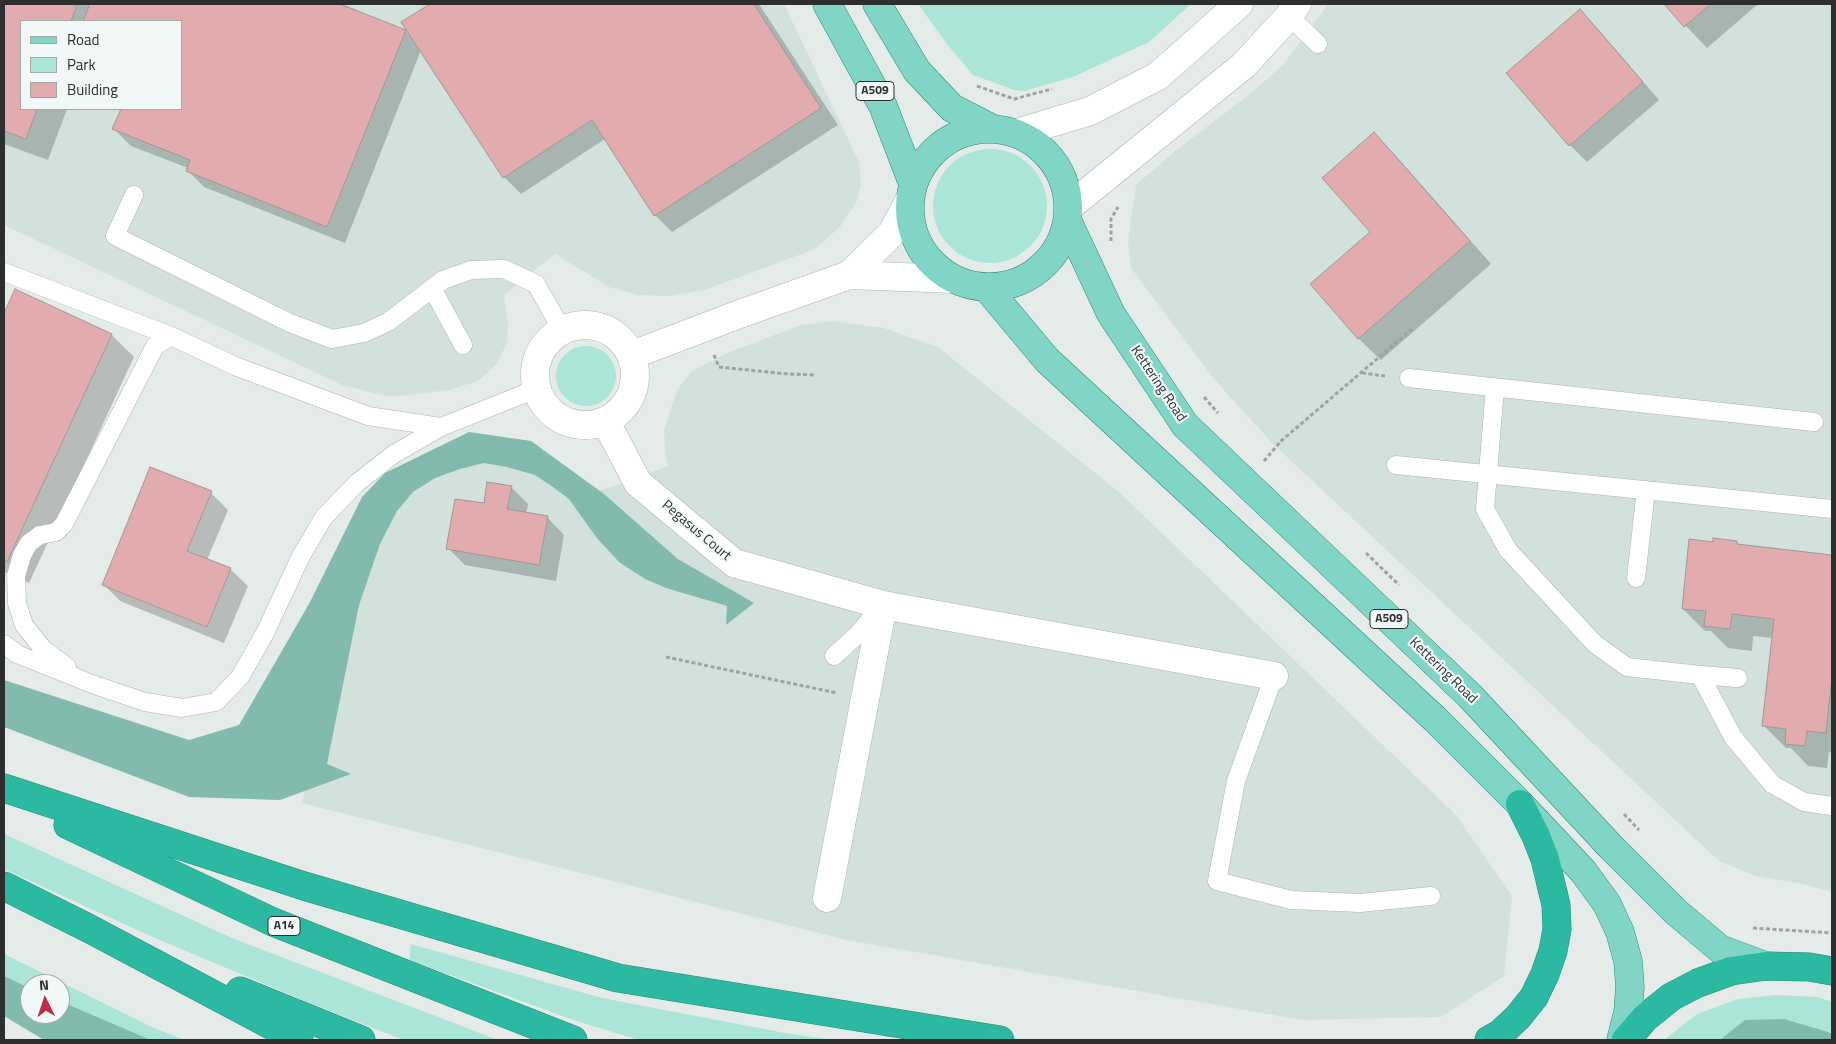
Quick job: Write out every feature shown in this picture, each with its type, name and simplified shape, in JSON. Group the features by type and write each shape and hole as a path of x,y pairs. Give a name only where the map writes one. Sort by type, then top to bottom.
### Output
{"highway":[{"path":"4,788 304,886 618,978 1000,1040"},
{"name":"A14","path":"4,794 272,922 573,1040"},
{"path":"1489,1040 1500,1034 1518,1017 1534,997 1554,951 1557,929 1556,905 1545,859 1520,804"},
{"path":"4,886 90,929 299,1040"},
{"path":"90,929 361,1040"},
{"path":"1626,1040 1645,1018 1671,997 1698,983 1731,971 1766,966 1809,967 1832,971"}],"main road":[{"name":"A509","path":"827,4 883,106 912,191"},
{"path":"877,4 917,71 952,108 1038,144 1054,162 1065,183 1068,214 1060,243 1047,262 1030,276 1008,285 986,287 954,279 934,265 919,246 911,223 912,191 925,161 942,144 966,132 1004,131"},
{"name":"Kettering Road","path":"1068,214 1111,314 1185,425 1470,696 1610,846 1676,912 1720,949 1766,966"},
{"path":"986,287 1047,360 1436,720 1520,804 1583,871 1606,904 1620,932 1628,961 1630,987 1628,1012 1621,1040"}],"street":[{"path":"1004,131 1090,111 1158,76 1240,4"},
{"path":"1068,214 1244,65 1293,10"},
{"path":"850,275 892,233 912,191"},
{"path":"632,355 850,275 954,279"},
{"path":"582,325 603,328 620,339 632,355 636,375 633,394 622,410 606,422 584,426 563,421 546,408 536,389 535,372 539,355 548,341 562,330 582,325"},
{"name":"Pegasus Court","path":"606,422 638,483 734,563 883,605 1274,676"},
{"path":"827,898 883,605"}],"lane":[{"path":"1293,10 1318,44"},
{"path":"134,196 115,236 290,324 332,339 364,333 388,322 443,280 471,270 504,269 536,284 562,330"},
{"path":"4,272 171,336 235,366 368,416 441,427"},
{"path":"432,288 463,345"},
{"path":"92,684 43,649 24,625 17,603 16,576 22,555 29,543 40,535 56,532 64,524 155,346 171,336"},
{"path":"1409,378 1814,422"},
{"path":"1495,387 1485,509 1508,550 1595,644 1627,667 1738,678"},
{"path":"4,644 17,654 92,684 145,702 182,708 216,702 240,677 265,633 300,556 324,517 358,482 394,454 441,427 536,389"},
{"path":"1396,465 1832,509"},
{"path":"1636,578 1646,490"},
{"path":"834,656 856,636 883,605"},
{"path":"1700,675 1733,737 1772,784 1804,802 1832,806"},
{"path":"1274,676 1236,781 1217,881 1290,900 1360,903 1431,896"}],"path":[{"path":"971,84 1014,99 1060,87"},
{"path":"1111,248 1111,219 1119,203"},
{"path":"1264,461 1281,441 1412,329"},
{"path":"719,367 815,375"},
{"path":"1202,394 1220,416"},
{"path":"1257,456 1271,468"},
{"path":"1363,551 1405,591"},
{"path":"666,657 865,698"},
{"path":"1618,808 1645,836"},
{"path":"1749,928 1832,933"}],"shaded area":[{"path":"4,4 784,4 859,162 861,183 857,201 840,227 815,249 705,290 670,296 637,295 609,287 555,254 504,295 508,325 507,343 496,365 478,381 449,390 400,396 387,396 344,386 4,225"},
{"path":"1328,4 1832,4 1832,892 1807,885 1756,876 1719,861 1273,444 1214,379 1131,268 1128,241 1136,185 1175,151 1250,94 1283,65"},
{"path":"833,321 884,328 938,347 1119,492 1456,815 1512,896 1504,976 1441,1017 1302,1020 847,940 302,803 356,544 469,432 531,441 599,491 668,466 664,430 677,390 692,371 730,352 801,325"}],"green space":[{"path":"918,4 1191,4 1149,42 1073,77 1025,91 1014,90 973,75 947,44"},
{"path":"990,149 1012,154 1030,166 1042,184 1047,206 1042,228 1030,246 1012,258 990,263 968,258 950,246 938,228 933,206 938,184 950,166 968,154"},
{"path":"586,346 602,351 607,355 611,360 616,376 611,392 607,397 602,401 586,406 570,401 565,397 561,392 556,376 561,360 565,355 570,351"},
{"path":"469,432 531,441 604,494 678,559 754,603 726,625 727,606 666,588 645,579 619,562 596,537 569,499 553,487 535,475 484,463 435,478 413,492 397,511 380,544 359,605 327,764 351,774 280,800 189,797 4,727 4,680 189,740 239,725 309,604 362,497 385,473"},
{"path":"4,834 232,938 498,1040 404,1040 312,1004 148,935 4,869"},
{"path":"411,944 602,998 785,1033 834,1040 639,1040 576,1021 409,960"},
{"path":"4,954 45,974 20,974 20,983 4,976"},
{"path":"4,976 20,983 20,1024 70,1024 70,1005 151,1040 44,1040 4,1016"},
{"path":"70,987 152,1027 184,1040 151,1040 70,1005"},
{"path":"1777,995 1818,997 1832,1002 1832,1040 1664,1040 1697,1014 1738,999"},
{"path":"1784,1019 1828,1032 1832,1034 1832,1040 1720,1040 1745,1020"}],"building":[{"path":"4,4 77,4 71,20 20,20 20,110 37,110 26,139 4,131"},
{"path":"90,4 340,4 406,30 327,227 186,171 190,160 112,129 121,110 182,110 182,20 83,20"},
{"path":"430,4 754,4 821,108 654,216 592,120 503,178 401,22"},
{"path":"1664,4 1711,4 1684,27"},
{"path":"1580,9 1643,82 1569,146 1506,73"},
{"path":"1374,132 1470,241 1358,339 1310,284 1370,232 1322,178"},
{"path":"15,289 112,334 7,562 4,561 4,313"},
{"path":"150,467 212,491 187,551 231,568 207,627 102,585"},
{"path":"487,482 512,486 507,509 548,516 539,565 446,549 455,499 484,503"},
{"path":"1713,538 1737,541 1737,544 1832,555 1832,677 1826,733 1807,731 1805,746 1785,744 1786,729 1762,726 1774,619 1732,614 1730,629 1704,626 1706,611 1682,609 1689,539 1713,542"}]}
